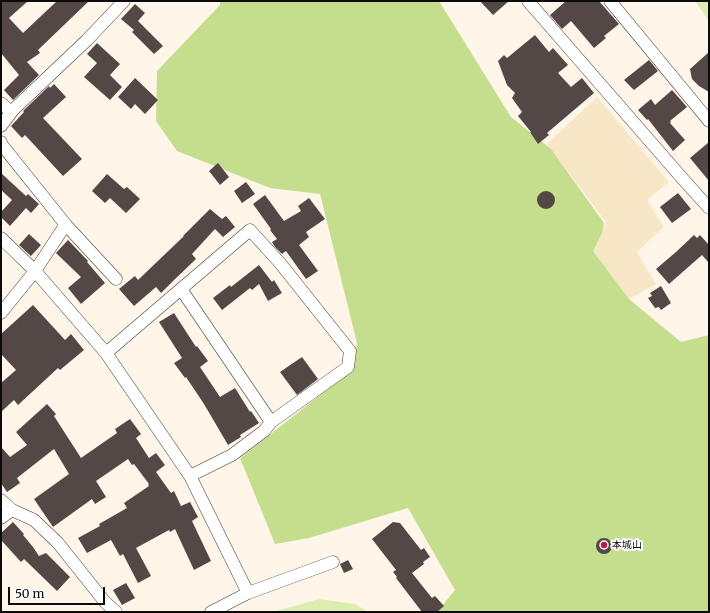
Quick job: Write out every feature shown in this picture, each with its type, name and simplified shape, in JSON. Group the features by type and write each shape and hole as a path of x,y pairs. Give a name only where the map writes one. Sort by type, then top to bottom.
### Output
{"street":[{"path":"1,126 11,112 87,40 124,1"},
{"path":"610,1 709,121"},
{"path":"533,2 709,208"},
{"path":"1,103 11,112"},
{"path":"3,150 66,225 116,279"},
{"path":"1,313 35,271 66,225"},
{"path":"106,353 250,230 280,263 350,351 348,367 271,422 264,431 232,455 190,476"},
{"path":"1,238 35,271 106,353 190,476 248,593"},
{"path":"181,290 271,422"},
{"path":"1,500 12,510 34,520 58,543 105,602 116,612"},
{"path":"1,518 12,510"},
{"path":"211,612 248,593 333,562"}],"shaded area":[{"path":"597,97 669,182 647,200 664,227 637,252 656,284 629,299 593,251 606,222 547,144"}],"green space":[{"path":"220,1 439,1 511,117 551,149 604,223 602,233 593,251 629,299 681,342 709,335 709,612 437,612 455,590 408,508 309,538 275,544 240,458 351,371 357,343 320,194 270,188 177,151 156,121 157,71 220,5"},
{"path":"695,1 709,1 709,21"},
{"path":"319,599 355,604 368,612 273,612"}],"building":[{"path":"1,1 28,1 9,18 23,33 57,1 89,1 38,50 40,53 27,62 39,75 13,100 4,90 19,75 1,53"},
{"path":"480,1 509,1 493,15"},
{"path":"566,1 599,1 619,24 604,36 606,38 594,48 571,21 562,29 550,15"},
{"path":"135,4 145,13 138,21 163,46 154,54 132,32 134,30 121,19"},
{"path":"535,35 549,52 553,48 568,65 558,73 571,87 582,78 594,93 547,133 549,135 538,144 531,132 518,116 522,112 512,98 515,93 507,85 498,61 504,55 507,58"},
{"path":"97,43 120,64 110,75 122,87 110,100 84,77 97,63 87,54"},
{"path":"709,52 709,92 699,86 692,79 690,69"},
{"path":"649,60 658,71 634,90 624,80"},
{"path":"135,78 158,100 145,114 135,104 131,109 118,97"},
{"path":"54,84 66,97 43,118 82,159 63,176 25,135 22,138 11,126 24,112 23,111 49,86 50,88"},
{"path":"672,90 687,107 670,121 670,123 685,140 673,151 648,119 647,120 638,110 651,99 655,105"},
{"path":"709,142 709,181 690,158"},
{"path":"218,163 229,177 220,185 209,171"},
{"path":"1,173 26,196 28,194 39,204 31,213 26,208 10,226 1,217 1,212 12,200 1,190"},
{"path":"107,174 124,189 127,187 140,199 126,213 110,198 105,203 92,191"},
{"path":"246,182 255,194 242,203 234,191"},
{"path":"546,191 550,192 554,196 554,204 550,208 546,209 542,208 538,204 537,200 538,196 542,192"},
{"path":"678,193 691,209 672,223 660,207"},
{"path":"265,195 284,221 301,211 298,206 309,198 325,219 306,232 309,237 299,245 318,271 306,279 286,251 282,254 275,247 272,242 277,239 253,204"},
{"path":"210,209 222,219 226,216 235,227 223,237 215,229 192,254 196,259 161,293 156,287 134,306 119,289 135,276 138,280"},
{"path":"29,234 41,245 31,256 19,245"},
{"path":"694,235 697,238 700,235 709,245 709,263 702,255 669,284 656,269"},
{"path":"68,240 88,261 87,262 105,283 81,304 68,288 81,277 56,253"},
{"path":"259,265 272,282 274,280 282,293 268,301 259,284 252,290 250,288 222,310 213,298 230,285 231,287"},
{"path":"661,286 671,303 661,310 659,307 655,308 648,298 652,296 650,293"},
{"path":"33,305 65,340 71,334 84,350 60,370 58,368 18,405 14,400 1,412 1,383 16,370 1,354 1,334"},
{"path":"174,313 196,347 197,346 208,361 200,367 220,397 235,388 250,412 251,411 259,423 240,435 241,437 228,445 204,404 186,377 185,378 174,363 182,358 159,322"},
{"path":"302,357 318,379 297,395 280,372"},
{"path":"47,404 56,414 54,416 81,458 117,433 115,429 130,419 141,434 136,438 149,458 156,453 165,465 156,472 171,493 174,491 181,506 190,502 198,517 192,521 211,561 194,570 175,529 170,532 169,530 136,548 151,576 138,583 123,554 120,556 111,540 87,553 78,538 100,526 99,524 127,508 124,503 149,486 134,464 132,465 128,459 96,481 106,497 95,504 92,499 53,527 34,499 69,474 54,449 17,478 20,483 7,492 1,483 1,447 10,457 27,445 16,432"},
{"path":"13,522 24,534 23,535 39,556 46,553 70,577 57,591 24,559 21,562 1,540 1,533"},
{"path":"393,522 400,523 421,550 424,548 430,557 423,562 424,564 412,573 432,598 435,596 444,606 437,612 422,612 396,578 397,577 393,572 396,570 372,539"},
{"path":"601,538 607,538 612,543 610,552 607,554 601,554 596,549 596,543"},
{"path":"348,560 353,569 344,573 340,564"},
{"path":"126,583 135,598 122,605 113,590"}],"place":[{"name":"本城山","path":"604,545"}]}
